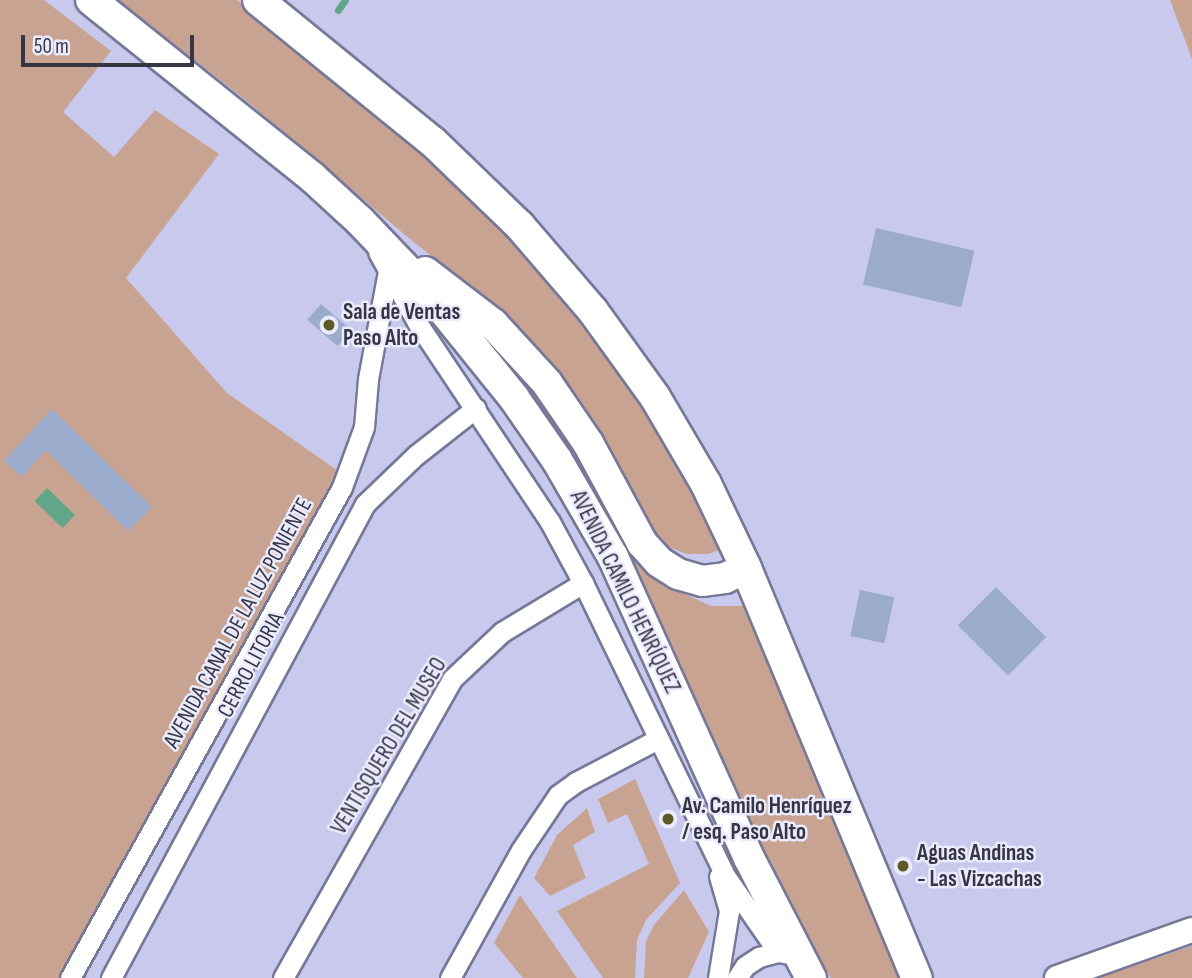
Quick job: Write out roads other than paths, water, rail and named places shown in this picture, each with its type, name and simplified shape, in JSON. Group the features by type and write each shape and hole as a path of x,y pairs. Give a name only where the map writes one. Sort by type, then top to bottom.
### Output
{"main road":[{"name":"AVENIDA CAMILO HENRÍQUEZ","path":"91,0 302,169 360,221 391,263 467,337 514,398 587,508 637,608 796,962"},
{"path":"258,0 433,142 520,226 562,272 623,350 673,424 746,568 918,978"},
{"path":"391,263 469,303 528,359 588,443 642,543 659,562 678,574 702,581 725,578 746,568"}],"street":[{"path":"391,263 418,324 550,522 583,583 726,877 796,962"},
{"name":"AVENIDA CANAL DE LA LUZ PONIENTE","path":"70,978 342,487 365,427 368,379 391,263"},
{"name":"CERRO LITORIA","path":"111,978 365,504 416,455 476,408"},
{"name":"VENTISQUERO DEL MUSEO","path":"283,978 452,679 502,632 583,583"},
{"path":"450,978 522,850 558,795 576,782 658,739"},
{"path":"712,848 729,911 718,978"},
{"path":"1057,978 1192,930"},
{"path":"737,978 746,966 759,957 796,962"}],"waterway":[{"path":"338,10 345,0"}],"place":[{"name":"Sala de Ventas Paso Alto","path":"329,325"},
{"name":"Av. Camilo Henríquez / esq. Paso Alto","path":"668,819"},
{"name":"Aguas Andinas - Las Vizcachas","path":"903,866"}]}
